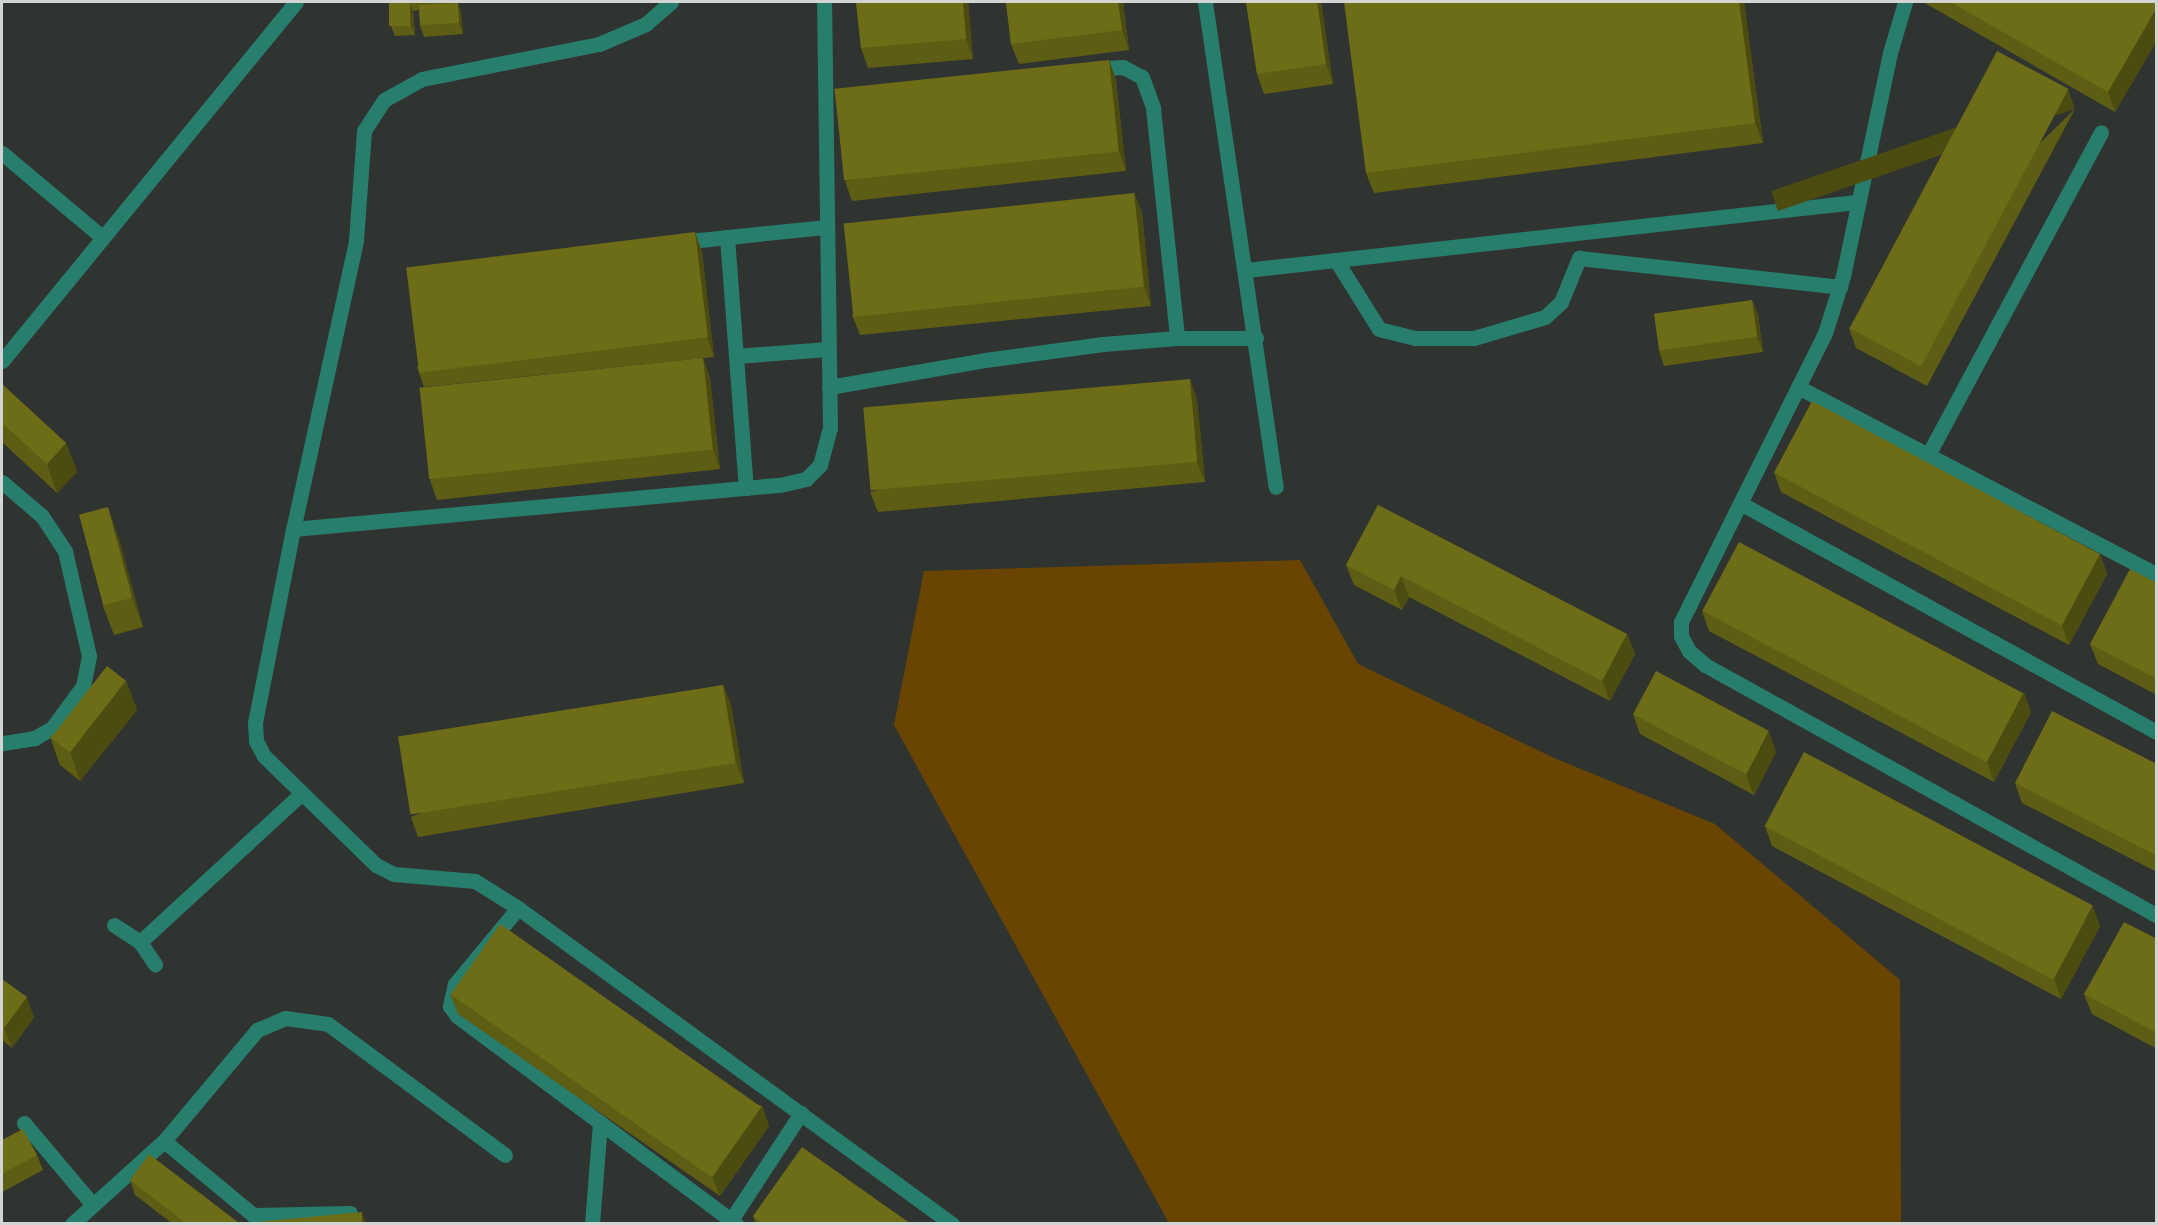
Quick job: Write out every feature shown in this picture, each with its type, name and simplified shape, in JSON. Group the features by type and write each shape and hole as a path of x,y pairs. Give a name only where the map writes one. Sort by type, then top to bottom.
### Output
{"lane":[{"path":"2,361 296,2"},
{"path":"671,2 646,24 624,36 422,79 384,100 364,131 356,242 293,529 255,722 256,741 264,756 376,865 394,874 476,881 518,908 952,1224"},
{"path":"293,529 747,488 806,479 820,465 829,438 824,2"},
{"path":"1205,2 1276,487"},
{"path":"1905,2 1857,202 1840,287 1825,333 1681,622 1681,636 1689,651 1705,664 2157,915"},
{"path":"1076,70 1123,67 1142,77 1153,108 1177,338"},
{"path":"824,95 847,93"},
{"path":"1928,455 2101,132"},
{"path":"2,153 102,237"},
{"path":"1246,270 1857,202"},
{"path":"669,243 825,227"},
{"path":"727,237 747,488"},
{"path":"1336,260 1379,329 1416,338 1474,338 1545,317 1561,302 1579,258 1840,287"},
{"path":"829,387 985,360 1177,338 1256,338"},
{"path":"736,356 828,349"},
{"path":"1798,387 2157,574"},
{"path":"2,482 42,516 65,551 89,656 83,686 52,728 35,738 2,743"},
{"path":"1740,503 2157,732"},
{"path":"140,942 302,793"},
{"path":"518,908 455,984 450,1006 457,1016 733,1222 801,1113"},
{"path":"114,925 140,942 155,964"},
{"path":"72,1224 164,1141 257,1030 271,1021 298,1017 328,1024 505,1155"},
{"path":"592,1224 600,1122"},
{"path":"24,1123 93,1205"},
{"path":"164,1141 253,1215 350,1213"}],"shaded area":[{"path":"1300,560 1358,664 1554,758 1715,824 1900,980 1901,1223 1169,1223 894,725 924,571"}],"building":[{"path":"389,2 410,2 410,26 389,26"},
{"path":"856,2 963,2 966,39 861,48"},
{"path":"1006,2 1118,2 1122,30 1011,44"},
{"path":"1246,2 1317,2 1326,64 1257,74"},
{"path":"1344,2 1739,2 1755,123 1366,173"},
{"path":"1950,2 2157,2 2157,7 2108,92"},
{"path":"458,3 459,23 420,25 419,5"},
{"path":"1997,51 2069,89 1921,366 1850,328"},
{"path":"1109,60 1119,151 844,180 835,89"},
{"path":"1134,193 1144,286 853,317 844,224"},
{"path":"695,232 708,337 419,373 406,267"},
{"path":"1752,300 1757,337 1659,350 1654,314"},
{"path":"703,358 713,449 429,479 420,388"},
{"path":"1190,379 1197,462 870,490 863,408"},
{"path":"2,384 66,443 47,464 2,423"},
{"path":"1812,401 2100,554 2062,626 1774,473"},
{"path":"1378,505 1627,634 1602,681 1401,576 1394,590 1346,565"},
{"path":"108,507 132,598 103,606 79,515"},
{"path":"1739,542 2023,693 1987,762 1702,611"},
{"path":"2130,569 2157,583 2157,679 2090,644"},
{"path":"107,666 126,681 70,752 51,738"},
{"path":"1656,671 1769,731 1746,774 1633,714"},
{"path":"723,685 735,763 410,814 398,736"},
{"path":"2052,711 2157,764 2157,856 2015,783"},
{"path":"1804,752 2093,906 2053,980 1765,826"},
{"path":"2124,922 2157,939 2157,1033 2084,994"},
{"path":"500,924 761,1107 712,1177 451,994"},
{"path":"2,979 27,997 4,1028 2,1026"},
{"path":"23,1129 37,1155 2,1174 2,1140"},
{"path":"802,1147 911,1224 764,1224 753,1216"},
{"path":"149,1154 239,1223 187,1224 130,1180"},
{"path":"362,1212 362,1224 247,1223"}]}
